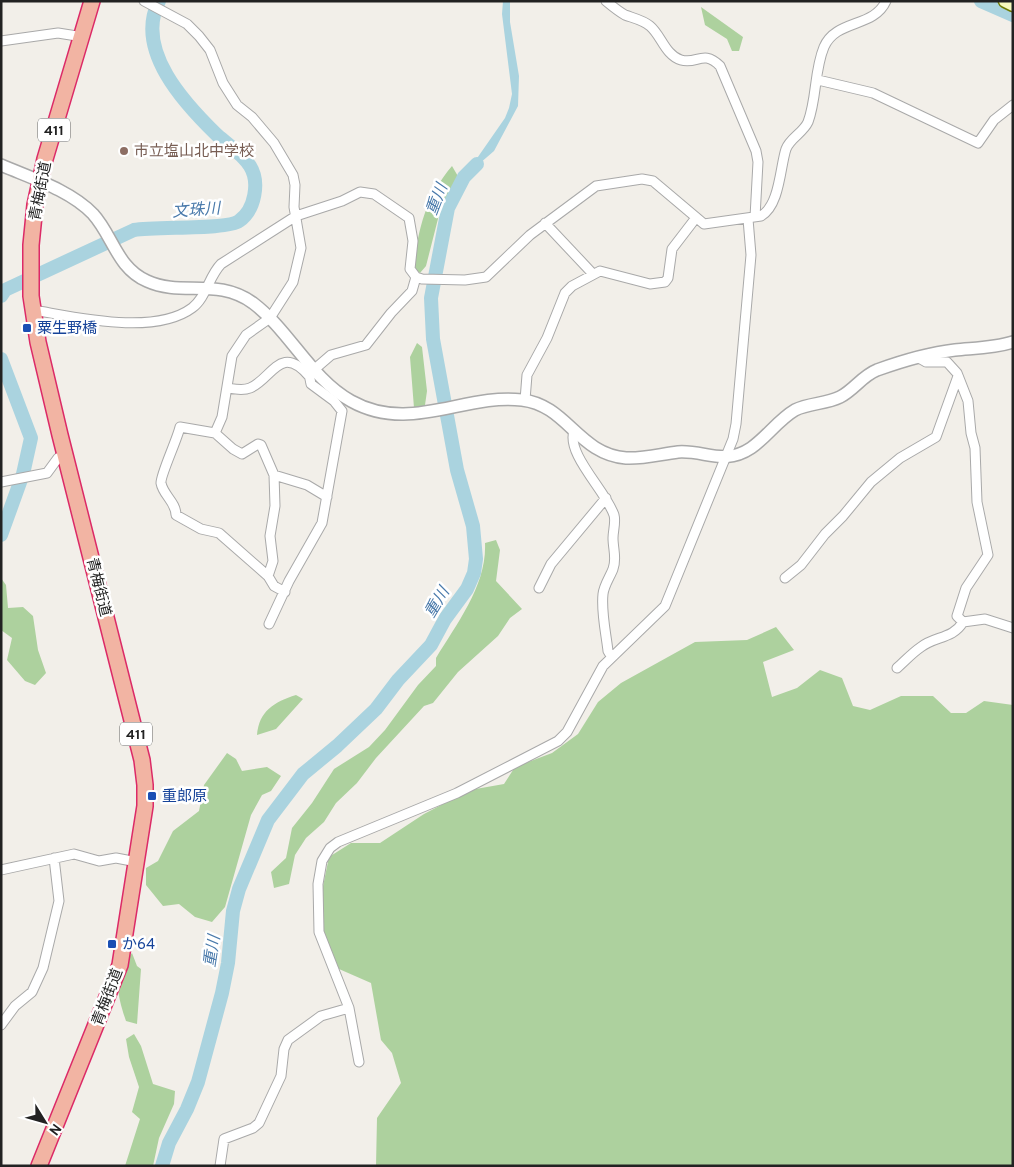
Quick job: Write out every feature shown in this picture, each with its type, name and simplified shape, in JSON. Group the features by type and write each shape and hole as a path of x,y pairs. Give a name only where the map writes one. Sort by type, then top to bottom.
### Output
{"highway":[{"name":"青梅街道","path":"39,1166 120,965 145,806 144,772 38,342 32,303 30,262 40,182 57,117 83,37 92,1"}],"main road":[{"path":"1005,1 1013,5"}],"street":[{"path":"359,1062 348,1008 319,932 318,884 325,854 338,842 457,793 558,741 567,732 603,666 611,656 665,606 726,457 736,424 758,162 756,151 720,66 704,57 686,60 676,58 666,49 650,26 617,10 606,1"},
{"path":"32,303 95,320 142,324 186,312 199,301 221,264 296,216 342,201 360,192 374,194 409,218 413,242 410,269 419,278 465,280 486,277 545,223 591,188 642,179 658,184 683,205 695,219 704,224 752,218 765,214 777,189 786,148 807,122 825,46 836,32 880,13 886,1"},
{"path":"146,2 180,20 199,36 210,50 223,83 237,105 252,117 274,143 293,174 296,216 301,248 294,280 270,318 241,340 232,356 222,416 215,432"},
{"path":"1,41 58,33 83,37"},
{"path":"818,80 873,93 978,143 994,120 1013,105"},
{"path":"1,165 40,182 82,204 92,213 116,253 135,273 145,280 173,288 206,287 231,292 248,300 270,318 312,372 311,384 340,406 342,411 327,497 319,530 269,624"},
{"path":"525,400 527,375 547,338 565,293 572,286 593,274 606,272 650,284 665,282 668,278 672,249 695,219"},
{"path":"545,223 593,274"},
{"path":"312,372 331,355 366,345 391,313 412,292 419,278"},
{"path":"226,388 246,390 254,387 271,370 281,364 294,364 312,372 361,406 387,413 430,413 495,400 525,400 554,412 595,448 618,457 630,458 681,452 719,458 751,448 797,409 837,399 873,372 918,358 955,350 990,348 1013,342"},
{"path":"918,358 926,362 944,360 958,376 968,401 971,433 975,448 976,502 989,549 986,560 966,588 957,616 962,622"},
{"path":"785,578 800,565 871,482 900,458 936,437 958,376"},
{"path":"268,576 273,562 270,536 275,506 274,476 261,444 242,454 233,449 215,432 180,427 171,456 161,478 162,486 174,503 176,515 201,529 218,533 268,576 274,586 285,592"},
{"path":"574,431 572,444 606,498 615,518 612,539 615,560 604,588 603,600 611,656"},
{"path":"6,481 47,474 58,458 65,454"},
{"path":"274,476 306,485 327,497"},
{"path":"539,588 551,564 606,498"},
{"path":"962,622 985,619 1013,628"},
{"path":"897,668 921,647 933,640 946,638 958,629 962,622"},
{"path":"1,870 74,854 98,860 116,858 137,862"},
{"path":"1,1025 15,1006 32,992 43,968 59,901 54,858"},
{"path":"220,1166 224,1139 254,1128 259,1123 281,1076 284,1049 288,1040 322,1016 348,1008"}],"green space":[{"path":"701,7 743,37 739,51 732,51 727,39 705,25"},
{"path":"452,166 459,178 441,207 426,266 420,273 413,268 421,227 435,190"},
{"path":"417,343 422,347 427,391 425,405 419,409 414,408 410,357"},
{"path":"496,540 500,550 496,581 522,609 510,618 498,636 458,672 433,703 424,706 376,758 357,783 336,803 324,822 306,838 295,855 289,884 274,888 271,872 286,858 292,828 312,803 334,769 369,747 385,730 418,685 436,666 436,658 476,589 484,559 485,543"},
{"path":"1,578 6,585 8,608 23,607 33,616 38,650 46,673 35,685 25,681 7,660 12,638 1,630"},
{"path":"776,627 794,650 763,662 772,697 797,688 820,670 842,678 853,706 870,710 901,696 933,696 951,713 966,713 984,701 1013,705 1013,1166 376,1166 377,1118 401,1083 392,1053 381,1040 371,983 339,969 320,927 323,886 329,857 351,843 380,843 424,814 470,790 504,784 515,767 552,753 578,734 598,702 621,683 695,642 747,640"},
{"path":"296,695 303,699 276,729 257,735 258,727 264,714 275,704"},
{"path":"227,753 236,759 242,771 267,767 281,776 271,791 262,795 251,815 225,907 212,922 195,917 179,904 163,906 146,885 146,868 158,861 173,831 199,811 204,785"},
{"path":"132,953 137,966 141,969 137,1024 126,1021 120,1002 118,985 121,969"},
{"path":"134,1034 141,1046 153,1084 175,1091 174,1104 159,1138 153,1166 125,1166 140,1119 132,1112 139,1087 129,1057 126,1039"}],"water":[{"path":"503,1 510,1 510,22 519,76 518,106 494,151 464,177 505,118 509,108 512,94 502,14"}],"waterway":[{"name":"文珠川","path":"1,296 5,290 134,230 221,226 239,221 249,210 255,188 255,180 250,166 235,149 217,135 191,108 178,92 158,57 153,38 153,20 159,1"},
{"path":"981,1 1013,15"},
{"name":"重川","path":"162,1166 169,1143 187,1109 198,1082 222,993 228,963 233,911 239,889 268,820 303,774 337,746 376,709 398,680 431,645 445,619 467,589 474,573 476,559 473,526 457,470 433,339 431,298 448,208 464,177 477,164"},
{"name":"文珠川","path":"1,359 31,438 23,474 1,535"}],"place":[{"name":"市立塩山北中学校","path":"124,151"},
{"name":"粟生野橋","path":"27,328"},
{"name":"重郎原","path":"152,796"},
{"name":"か64","path":"112,944"}]}
